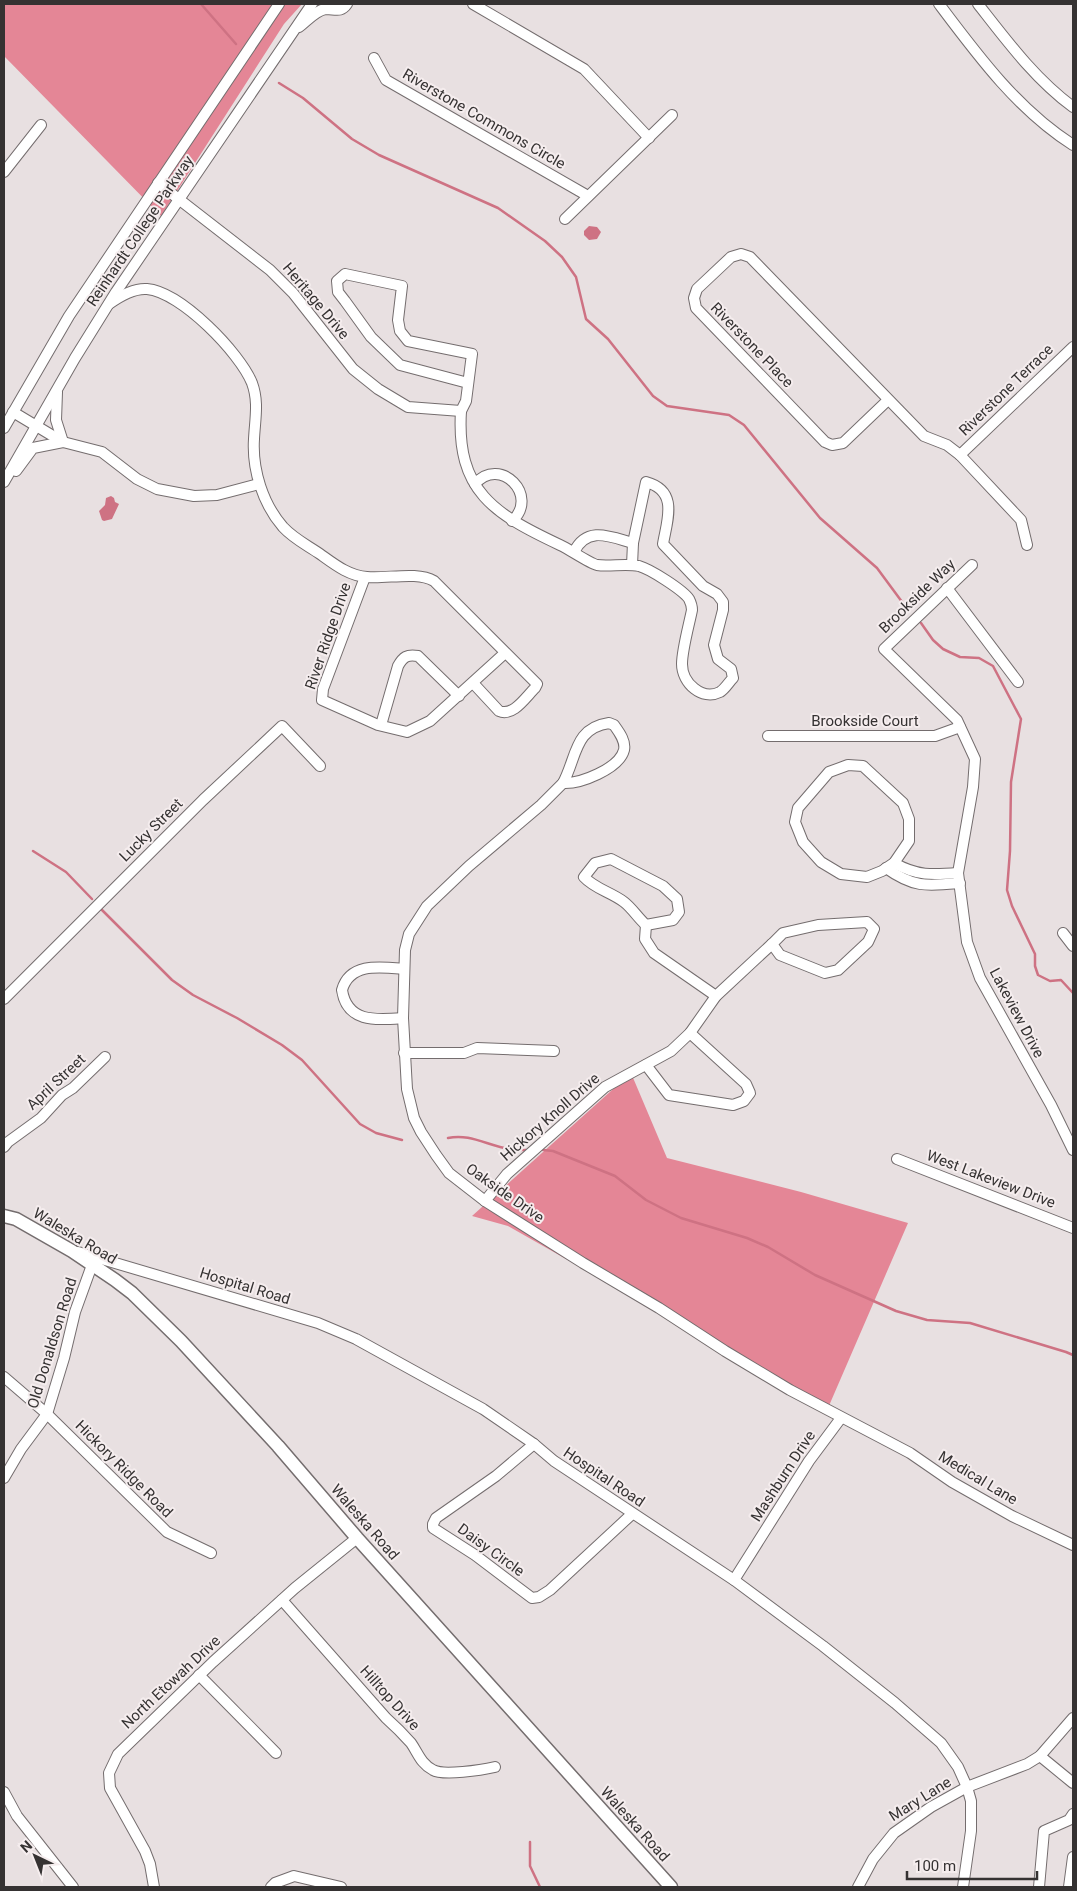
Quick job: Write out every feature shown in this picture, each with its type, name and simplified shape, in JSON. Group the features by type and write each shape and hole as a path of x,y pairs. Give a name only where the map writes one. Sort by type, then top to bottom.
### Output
{"main road":[{"name":"Waleska Road","path":"4,1216 16,1219 72,1251 115,1280 132,1293 181,1341 278,1446 357,1538 671,1887"}],"street":[{"path":"264,26 273,4"},
{"name":"Reinhardt College Parkway","path":"4,428 69,316 279,4"},
{"name":"Reinhardt College Parkway","path":"4,482 35,426 109,304 312,4"},
{"path":"291,34 318,12 324,9 338,11 347,4"},
{"path":"473,4 584,69 649,138"},
{"path":"939,4 1010,92 1044,125 1073,145"},
{"path":"978,4 1025,63 1047,86 1073,107"},
{"name":"Riverstone Commons Circle","path":"374,58 386,80 588,196"},
{"path":"565,219 672,115"},
{"path":"4,172 41,125"},
{"name":"Heritage Drive","path":"158,182 270,270 292,293 353,369 378,389 408,407 461,411"},
{"name":"Riverstone Place","path":"888,400 843,443 832,445 825,442 696,308 694,298 697,289 731,257 741,254 750,257 924,436 947,445 960,455 1022,520 1027,545"},
{"path":"468,383 400,365 371,337 338,292 337,281 345,274 402,286 398,320 400,331 408,341 472,354 466,401 461,411 460,432 462,451 475,484 491,504 512,521 596,565 640,566 664,580 688,598 692,610 682,665 684,675 691,685 700,692 708,695 722,690 733,678 731,669 718,659 714,645 724,610 723,602 716,594 703,586 662,544 669,504 660,489 646,482 633,542 632,565"},
{"name":"River Ridge Drive","path":"109,304 124,294 149,289 182,304 202,319 232,352 250,378 257,403 254,441 255,467 259,484 269,505 283,527 300,542 341,569 365,577 422,576 434,581 537,684 510,713 499,711 473,684"},
{"name":"Riverstone Terrace","path":"960,455 1073,347"},
{"path":"57,389 56,420 63,442"},
{"path":"12,412 63,442 102,452 137,479 157,490 194,496 217,495 259,484"},
{"path":"4,488 33,448 63,442"},
{"path":"475,484 484,476 494,474 504,476 512,481 519,489 522,499 518,514 512,521"},
{"path":"574,552 581,541 594,535 633,542"},
{"name":"Brookside Way","path":"884,649 972,564"},
{"name":"River Ridge Drive","path":"365,577 323,689 322,700 381,726 407,732 430,721 505,653"},
{"path":"947,588 1018,682"},
{"name":"Lakeview Drive","path":"884,649 957,720 975,759 973,787 959,878 967,942 980,978 1051,1105 1073,1150"},
{"path":"381,726 398,666 409,655 418,656 459,696"},
{"name":"Oakside Drive","path":"564,783 573,784 596,775 615,763 624,749 623,740 614,725 609,723 589,729 577,747 572,768 564,783 469,866 427,906 409,934 405,950 403,1018 407,1089 414,1118 421,1132 449,1173 485,1201 659,1308 724,1351 841,1418"},
{"name":"Lucky Street","path":"4,999 203,800 282,726 320,766"},
{"name":"Brookside Court","path":"768,736 935,736 960,727"},
{"path":"848,766 863,766 903,803 909,818 909,841 890,866 867,877 841,874 821,862 803,842 795,822 798,808 830,772 848,766"},
{"path":"646,925 673,920 679,912 677,899 663,886 611,858 595,863 584,877 590,885 614,894 627,904 646,925 645,939 654,953 716,996"},
{"path":"890,866 901,879 914,883 931,885 959,878"},
{"name":"Hickory Knoll Drive","path":"485,1201 507,1174 605,1087 666,1055 690,1034 716,996 772,944 783,934 818,925 867,922 874,929 868,942 838,970 825,974 780,954 772,944"},
{"path":"1063,933 1073,946"},
{"path":"403,1018 370,1019 359,1016 353,1013 346,1005 342,990 350,975 356,971 366,968 404,969"},
{"path":"646,1066 670,1095 733,1105 744,1101 750,1093 746,1084 690,1034"},
{"path":"404,1053 457,1053 477,1048 554,1051"},
{"name":"April Street","path":"4,1147 41,1118 62,1095 73,1088 105,1057"},
{"name":"West Lakeview Drive","path":"897,1159 1073,1228"},
{"name":"Hospital Road","path":"72,1251 318,1323 356,1340 483,1409 534,1444 554,1461 734,1580 823,1646 941,1743 958,1767 971,1801 971,1830 963,1887"},
{"name":"Old Donaldson Road","path":"4,1478 21,1449 47,1414 64,1358 75,1312 92,1265"},
{"name":"Hickory Ridge Road","path":"4,1377 47,1414 167,1532 211,1553"},
{"name":"Medical Lane","path":"841,1418 910,1453 952,1482 991,1504 1073,1545"},
{"name":"Mashburn Drive","path":"734,1580 809,1461 841,1418"},
{"name":"Daisy Circle","path":"534,1444 496,1476 436,1518 433,1528 454,1540 532,1598 539,1597 550,1590 632,1514"},
{"name":"North Etowah Drive","path":"154,1887 150,1864 145,1851 110,1788 109,1773 112,1764 122,1748 199,1675 282,1600 357,1538"},
{"name":"Hilltop Drive","path":"282,1600 404,1736 414,1748 420,1760 434,1772 475,1772 495,1767"},
{"path":"199,1675 276,1753"},
{"path":"1073,1718 1040,1756 1073,1784"},
{"name":"Mary Lane","path":"858,1887 873,1859 894,1832 931,1807 967,1787 1027,1764 1040,1756"},
{"path":"4,1792 17,1816 73,1887"},
{"path":"1039,1887 1044,1831 1069,1820 1073,1814"},
{"path":"1069,1887 1073,1857"},
{"path":"271,1887 294,1876 341,1887"}],"shaded area":[{"path":"4,4 302,4 284,24 161,216 4,56"},
{"path":"589,226 597,227 601,232 597,239 589,240 584,235 584,231"},
{"path":"111,496 119,504 112,519 104,521 99,511 105,505 106,498"},
{"path":"631,1073 667,1158 801,1192 908,1223 828,1408 508,1226 472,1216"}],"waterway":[{"path":"201,4 236,44"},
{"path":"279,83 303,98 352,139 379,155 498,208 545,241 562,257 576,277 586,319 608,339 653,396 667,406 729,415 744,425 820,518 877,568 908,610"},
{"path":"921,623 933,640 943,649 960,657 979,658 993,666 1021,719 1011,782 1010,851 1007,890 1012,906 1035,954 1035,966 1038,975 1050,981 1061,980 1073,993"},
{"path":"33,851 66,872 92,899"},
{"path":"101,909 172,980 193,995 282,1045 302,1060 360,1124 376,1133 402,1140"},
{"path":"448,1138 464,1137 514,1150 526,1150"},
{"path":"543,1150 553,1151 615,1176 646,1200 681,1218 747,1238 768,1247 815,1275 896,1311 927,1320 970,1323 1073,1355"},
{"path":"530,1842 530,1866 540,1887"}]}
